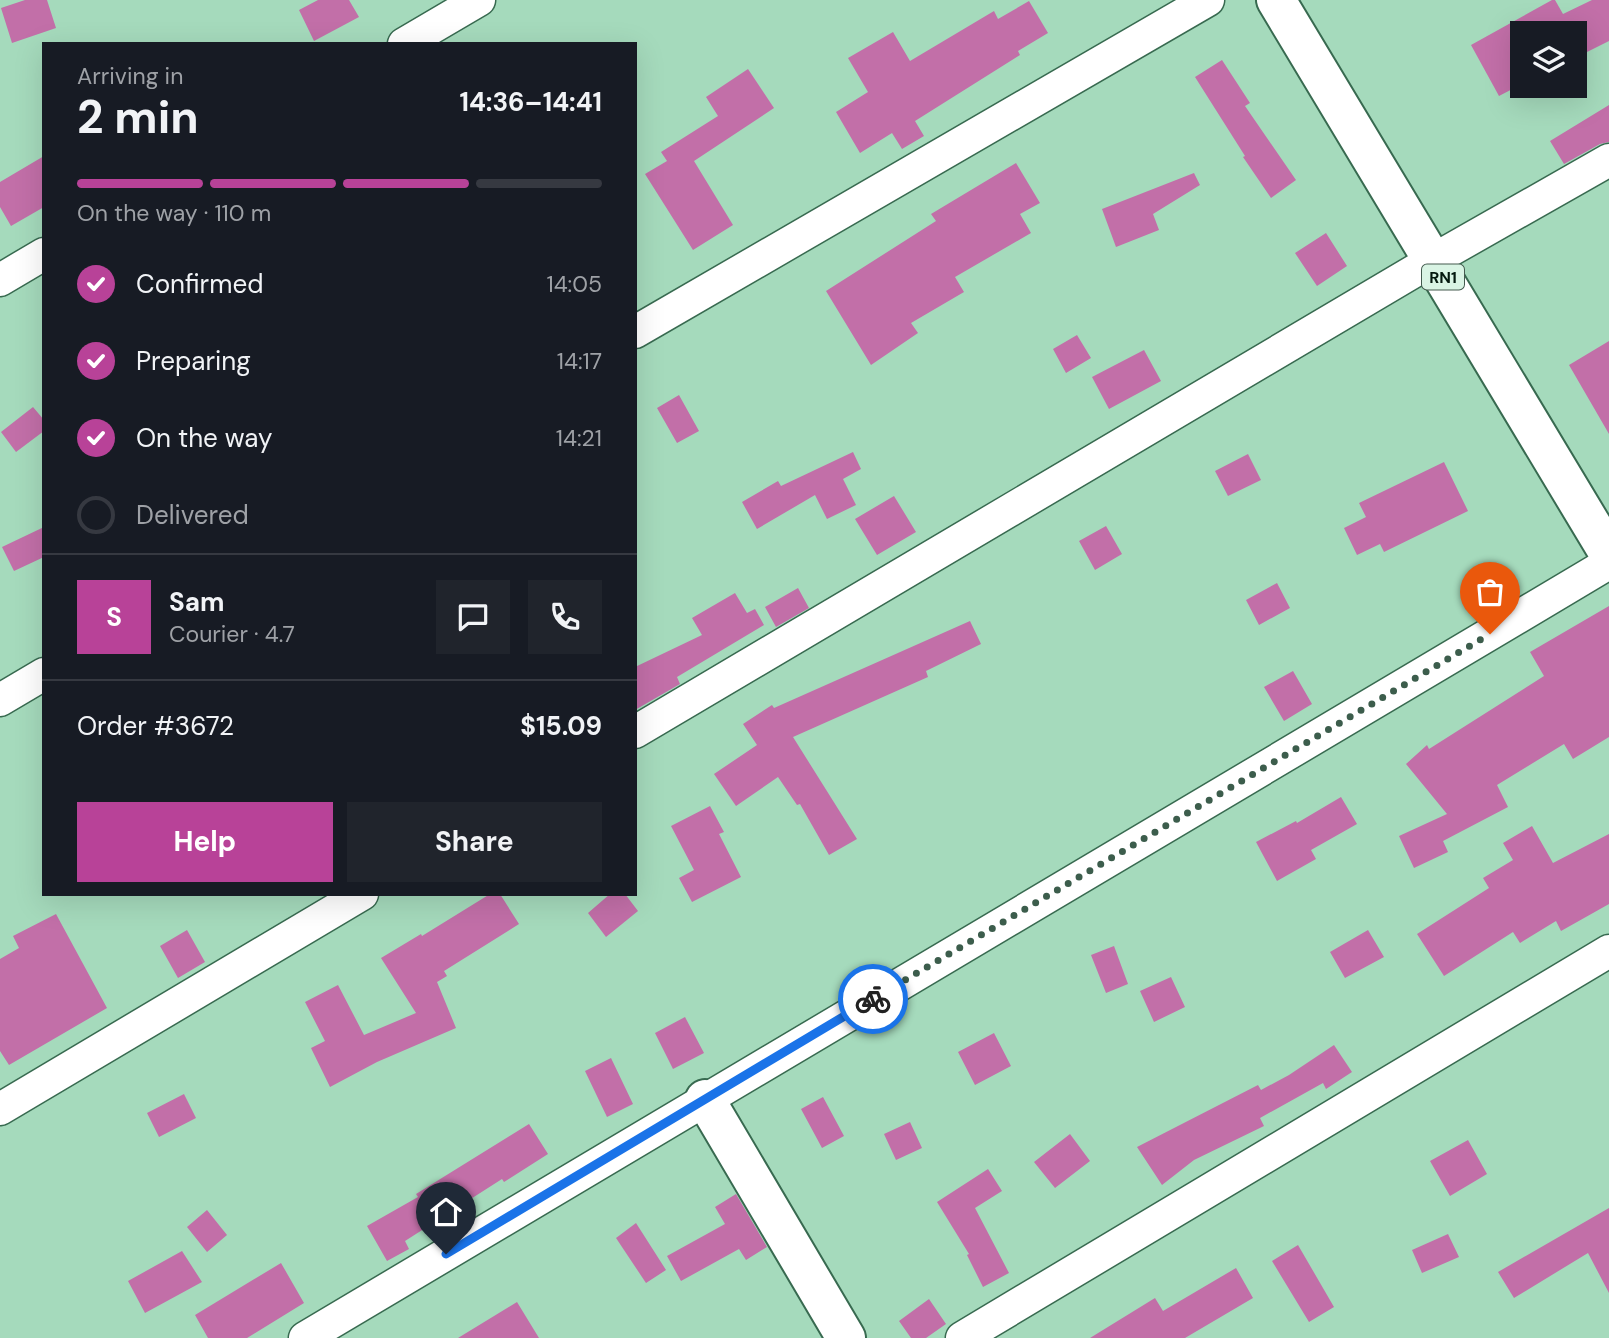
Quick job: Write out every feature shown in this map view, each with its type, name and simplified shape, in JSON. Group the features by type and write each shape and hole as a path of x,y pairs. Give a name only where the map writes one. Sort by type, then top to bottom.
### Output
{"main road":[{"name":"RN1","path":"1276,0 1609,554"},
{"path":"705,1100 846,1338"}],"street":[{"path":"407,42 479,0"},
{"path":"637,331 1208,0"},
{"path":"637,731 1433,260 1609,160"},
{"path":"0,280 42,255"},
{"path":"305,1338 1609,563"},
{"path":"0,700 42,675"},
{"path":"0,1109 359,896"},
{"path":"962,1338 1609,951"}],"building":[{"path":"25,0 47,0 56,28 12,43 1,8"},
{"path":"318,0 349,0 359,17 314,41 299,10"},
{"path":"1552,0 1555,0 1563,14 1592,0 1609,0 1609,41 1587,52 1587,21 1514,21"},
{"path":"1029,1 1048,33 1018,51 1020,55 915,121 924,136 902,149 892,133 860,153 836,112 868,92 848,58 893,32 910,61 994,11 998,19"},
{"path":"1510,23 1510,90 1499,96 1471,45"},
{"path":"1222,60 1250,103 1245,106 1296,180 1271,198 1195,77"},
{"path":"748,69 774,108 694,161 733,225 693,250 645,174 667,161 661,152 718,116 706,97"},
{"path":"1609,105 1609,142 1600,144 1564,164 1550,141"},
{"path":"42,157 42,208 11,226 0,207 0,182"},
{"path":"1016,163 1040,203 1020,214 1031,233 955,277 964,292 911,323 918,333 871,365 826,291 936,221 931,214"},
{"path":"1194,173 1200,185 1153,214 1159,230 1116,247 1102,209"},
{"path":"1326,233 1347,266 1317,286 1295,253"},
{"path":"1077,335 1091,358 1066,373 1053,349"},
{"path":"1609,341 1609,434 1569,365"},
{"path":"1144,350 1161,381 1109,409 1092,377"},
{"path":"679,395 699,431 677,443 657,408"},
{"path":"33,407 42,418 42,432 16,452 1,432"},
{"path":"853,452 861,469 843,479 856,505 827,519 815,495 757,529 742,502 778,481 781,486"},
{"path":"1248,454 1261,480 1228,496 1215,471"},
{"path":"1444,462 1468,511 1384,552 1380,544 1357,555 1344,528 1366,517 1359,503"},
{"path":"894,496 916,532 877,555 855,519"},
{"path":"1106,526 1122,554 1095,570 1079,541"},
{"path":"42,528 42,558 14,571 2,547"},
{"path":"1277,583 1290,608 1259,625 1246,600"},
{"path":"798,588 809,608 776,627 765,607"},
{"path":"735,593 747,613 755,609 764,625 677,677 680,684 637,709 637,666 702,635 692,618"},
{"path":"1609,606 1609,737 1573,759 1564,744 1497,785 1508,807 1443,841 1448,852 1414,868 1399,836 1447,814 1406,764 1427,745 1429,749 1544,676 1530,652"},
{"path":"970,621 981,644 926,671 928,677 793,737 857,839 829,855 800,804 797,805 778,777 736,806 714,774 757,745 743,724 772,705 774,708"},
{"path":"1293,671 1312,704 1284,721 1264,687"},
{"path":"1341,797 1357,824 1311,850 1316,859 1277,881 1256,842 1296,821 1297,823"},
{"path":"710,806 724,832 719,834 741,877 692,902 679,878 694,870 671,826"},
{"path":"1532,826 1553,863 1609,834 1609,904 1561,931 1556,921 1520,943 1513,932 1444,976 1417,934 1489,888 1483,878 1513,860 1503,843"},
{"path":"487,896 501,896 519,924 444,971 447,976 437,982 456,1028 377,1062 330,1087 311,1048 325,1041 305,1002 338,985 364,1035 416,1013 381,958 421,934 422,936"},
{"path":"608,896 627,896 638,911 606,937 588,913"},
{"path":"56,914 107,1008 9,1065 0,1051 0,959 19,948 13,936"},
{"path":"187,930 205,962 178,978 160,946"},
{"path":"1368,930 1384,957 1345,978 1330,952"},
{"path":"1114,946 1128,984 1106,993 1091,955"},
{"path":"1171,977 1185,1007 1154,1022 1140,991"},
{"path":"685,1017 704,1053 673,1069 655,1033"},
{"path":"994,1033 1011,1066 975,1085 958,1052"},
{"path":"1334,1045 1352,1072 1326,1089 1323,1083 1260,1118 1264,1126 1194,1160 1162,1185 1137,1147 1258,1085 1261,1090"},
{"path":"611,1058 633,1104 607,1117 585,1071"},
{"path":"184,1094 196,1118 159,1137 147,1113"},
{"path":"823,1097 844,1136 822,1148 801,1109"},
{"path":"910,1122 922,1148 896,1160 884,1134"},
{"path":"529,1124 548,1154 504,1182 502,1179 405,1241 409,1249 387,1261 367,1226 418,1197 416,1194"},
{"path":"1070,1134 1090,1161 1055,1188 1034,1162"},
{"path":"1468,1140 1487,1174 1450,1196 1430,1161"},
{"path":"988,1169 1002,1191 975,1208 1009,1273 983,1287 967,1255 969,1254 937,1202"},
{"path":"736,1194 767,1247 746,1260 739,1249 681,1281 667,1256 725,1224 715,1207"},
{"path":"1609,1208 1609,1293 1588,1253 1514,1298 1498,1272"},
{"path":"207,1210 227,1235 207,1252 187,1227"},
{"path":"636,1223 666,1270 646,1283 616,1238"},
{"path":"1448,1234 1459,1257 1422,1273 1412,1250"},
{"path":"1298,1245 1334,1307 1309,1322 1272,1261"},
{"path":"182,1251 202,1282 145,1313 128,1281"},
{"path":"281,1263 304,1303 247,1338 208,1338 195,1315"},
{"path":"1236,1268 1253,1298 1185,1338 1090,1338 1155,1298 1163,1311"},
{"path":"929,1299 946,1324 926,1338 911,1338 899,1321"},
{"path":"517,1302 539,1338 458,1338"}],"way so far":[{"path":"873,999 1490,634"}],"route":[{"path":"446,1254 873,999"}]}
